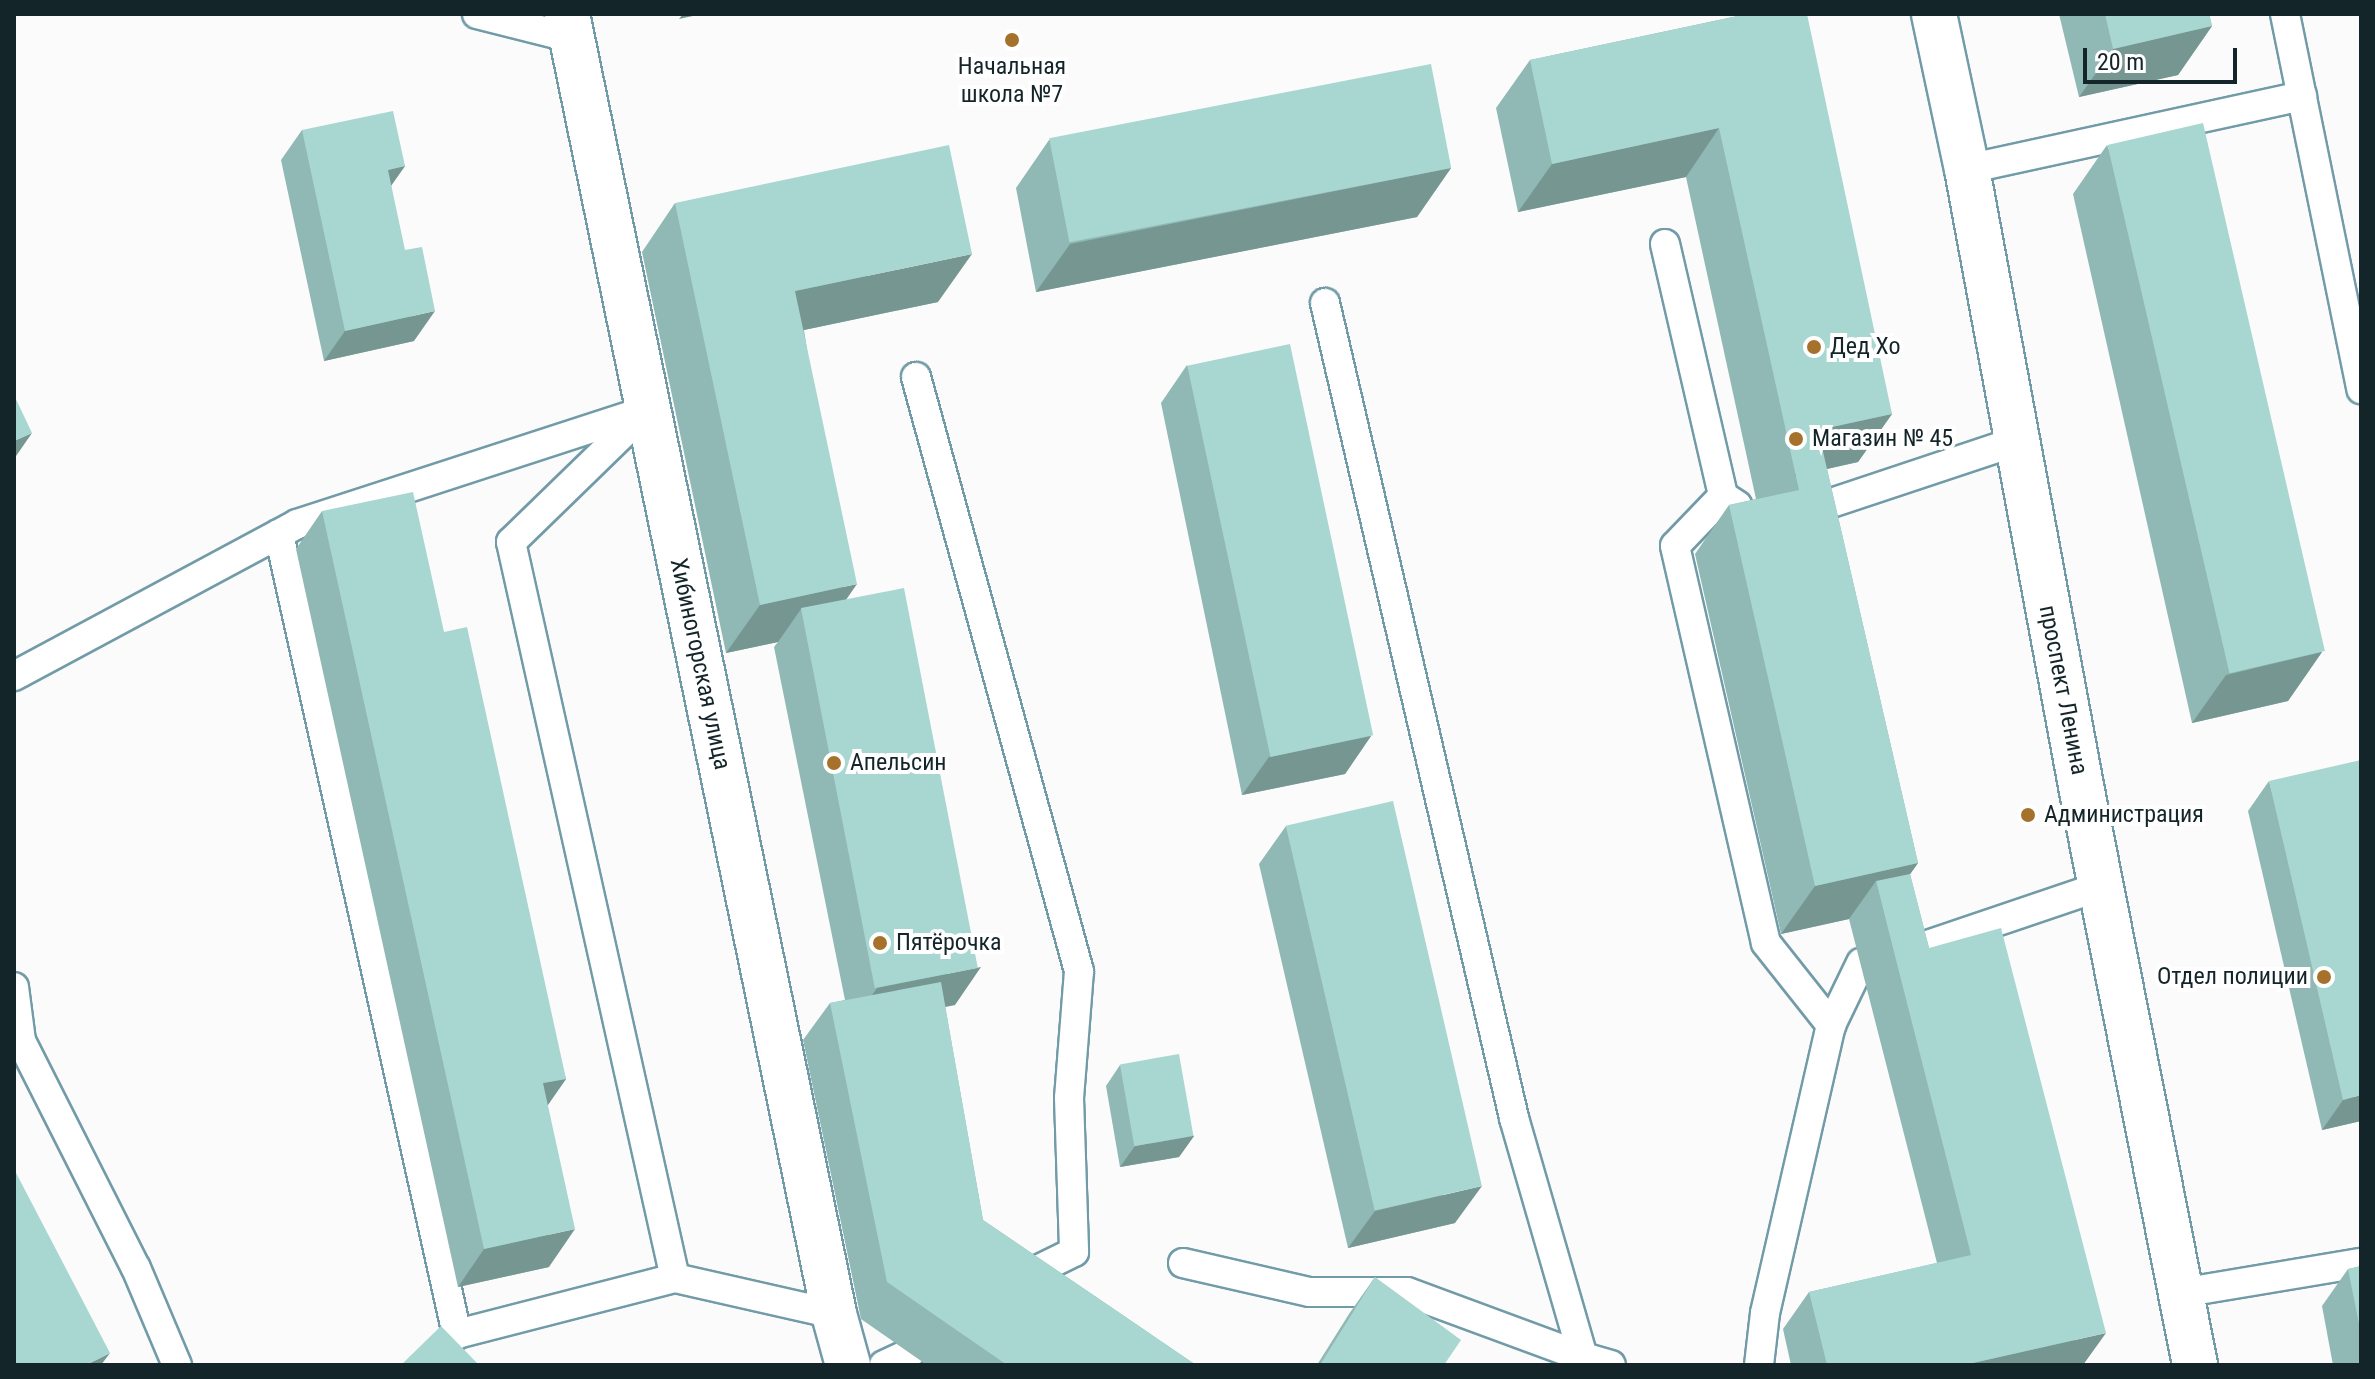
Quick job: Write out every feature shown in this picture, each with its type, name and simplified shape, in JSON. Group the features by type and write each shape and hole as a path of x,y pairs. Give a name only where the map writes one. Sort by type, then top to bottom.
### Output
{"main road":[{"name":"проспект Ленина","path":"1934,14 1967,169 2195,1365"},
{"name":"Хибиногорская улица","path":"569,26 834,1314 848,1365"}],"lane":[{"path":"477,14 569,26"},
{"path":"2285,14 2361,389"},
{"path":"1967,169 2302,96"},
{"path":"1665,244 1723,496 1761,521"},
{"path":"1325,303 1514,1118 1580,1361"},
{"path":"916,377 1079,971 1069,1098 1074,1252 1002,1288"},
{"path":"14,676 297,524 648,409"},
{"path":"648,409 511,542 675,1278"},
{"path":"1793,515 2017,441"},
{"path":"1723,496 1675,546 1766,943 1831,1025"},
{"path":"279,534 457,1334 675,1278 834,1314"},
{"path":"1895,956 2102,886"},
{"path":"1759,1365 1765,1313 1831,1025 1861,963"},
{"path":"14,987 17,1034 136,1268 177,1365"},
{"path":"1183,1263 1310,1292 1407,1292 1580,1361 1611,1365"},
{"path":"2181,1293 2361,1263"},
{"path":"884,1365 910,1353"}],"building":[{"path":"1747,14 1807,14 1892,414 1818,430 1918,863 1815,886 1729,505 1799,490 1719,128 1552,164 1530,60"},
{"path":"2105,14 2209,14 2212,26 2113,49"},
{"path":"1431,64 1451,168 1069,242 1049,138"},
{"path":"393,111 405,166 388,170 405,250 422,247 435,311 345,331 302,130"},
{"path":"2203,123 2325,651 2229,673 2108,145"},
{"path":"949,145 972,254 795,291 857,584 760,605 675,203"},
{"path":"1290,344 1373,735 1270,757 1187,366"},
{"path":"14,395 32,433 14,441"},
{"path":"413,492 444,632 467,627 566,1079 543,1083 575,1229 484,1249 322,511"},
{"path":"904,588 978,968 875,988 801,608"},
{"name":"Отдел полиции","path":"2361,760 2361,1095 2343,1100 2269,781"},
{"path":"1393,801 1482,1186 1375,1211 1286,826"},
{"path":"1910,874 1929,948 2001,928 2106,1333 1964,1365 1827,1365 1809,1292 1971,1255 1876,881"},
{"path":"941,982 983,1220 1196,1365 1007,1365 887,1282 830,1003"},
{"path":"1179,1054 1193,1136 1134,1146 1120,1064"},
{"path":"14,1169 110,1353 86,1365 14,1365"},
{"path":"2361,1266 2361,1334 2348,1269"},
{"path":"1375,1277 1461,1340 1444,1365 1320,1365"},
{"path":"441,1326 479,1365 401,1365"}],"place":[{"name":"Начальная школа №7","path":"1012,40"},
{"name":"Дед Хо","path":"1814,347"},
{"name":"Магазин № 45","path":"1796,439"},
{"name":"Апельсин","path":"834,763"},
{"name":"Администрация","path":"2028,815"},
{"name":"Пятёрочка","path":"880,943"},
{"name":"Отдел полиции","path":"2324,977"}]}
